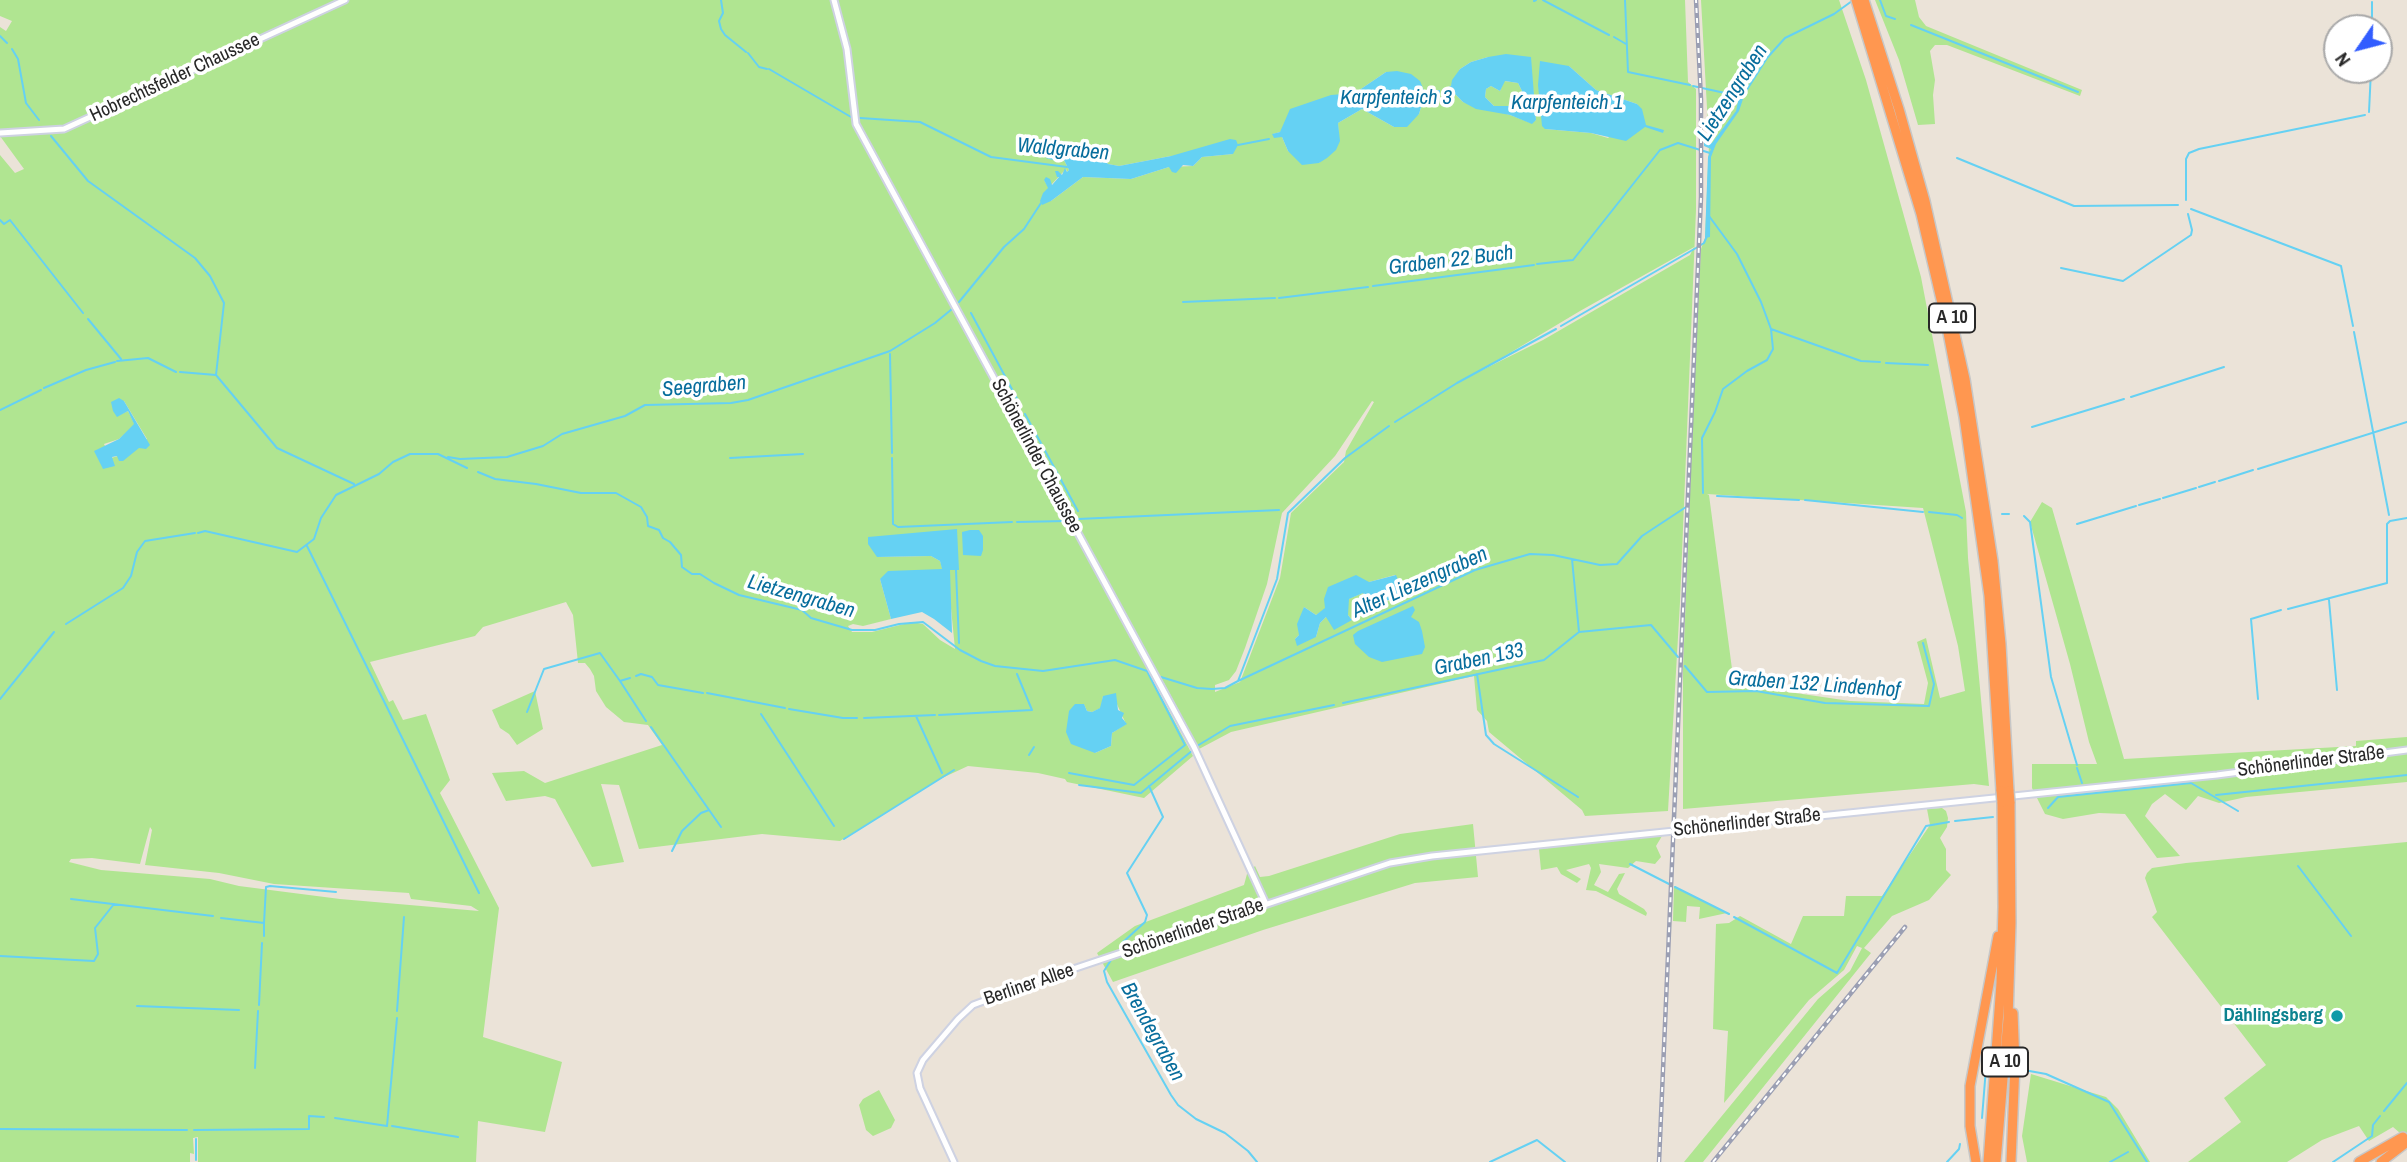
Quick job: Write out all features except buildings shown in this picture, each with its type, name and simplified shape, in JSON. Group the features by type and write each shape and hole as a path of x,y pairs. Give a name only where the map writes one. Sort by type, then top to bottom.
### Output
{"highway":[{"name":"A 10","path":"1859,0 1899,109 1925,201 1965,379 1993,561 2001,644 2010,962 1996,1162"},
{"name":"A 10","path":"1988,1162 1996,1066 2006,802"},
{"path":"1976,1162 1969,1110 1974,1060 2003,907"},
{"path":"2010,962 2015,1060 2011,1162"},
{"path":"2384,1160 2406,1138"},
{"path":"2358,1162 2406,1138"},
{"path":"2371,1162 2406,1138"}],"main road":[{"name":"Hobrechtsfelder Chaussee","path":"0,132 53,131 68,128 345,0"},
{"name":"Schönerlinder Chaussee","path":"834,0 847,49 856,124 1194,747 1266,904"},
{"name":"Schönerlinder Straße","path":"1102,960 1390,863 1412,858 2208,776 2407,750"},
{"name":"Berliner Allee","path":"954,1162 918,1080 917,1073 923,1060 965,1010 981,1000 1102,960"}],"green space":[{"path":"0,0 1685,0 1688,82 1696,89 1696,210 1680,602 1668,811 1585,816 1582,810 1489,732 1487,721 1477,710 1474,676 1231,732 1199,749 1164,683 1150,675 1193,756 1144,798 1067,782 1065,779 1038,773 968,766 940,779 840,841 762,834 639,849 619,785 601,784 624,862 592,867 555,799 545,796 506,801 492,773 524,771 545,783 662,745 648,725 624,722 606,707 596,691 590,669 585,663 578,663 573,615 566,602 483,627 475,636 370,662 389,702 393,700 403,720 426,714 450,780 440,793 499,908 483,1037 562,1062 545,1132 478,1121 476,1162 198,1162 198,1137 193,1138 194,1154 190,1153 190,1162 0,1162 0,155 15,173 24,169 0,136 0,27 6,31 12,21 0,16","holes":["1488,57 1530,57 1536,120 1531,123 1463,102 1455,94 1443,89 1451,86 1460,69 1471,62","1569,66 1596,90 1637,104 1639,108 1608,138 1591,133 1545,129","1386,72 1425,93 1439,90 1440,96 1424,97 1419,114 1394,127 1362,109 1338,123 1339,141 1319,163 1288,151 1282,137 1273,134 1355,93","1070,149 1093,161 1097,160 1101,149 1108,164 1119,166 1171,156 1233,154 1202,157 1193,166 1169,167 1131,179 1083,177 1051,201 1043,194 1049,188 1044,180 1051,185 1066,169 1067,172 1069,170 1063,158","1694,247 1690,255 1543,340 1478,372","124,401 147,439 111,458 104,444 119,439 135,425 128,411 117,416","1372,401 1374,402 1346,451 1344,462 1291,513 1280,578 1240,682 1215,692 1215,685 1229,680 1236,671 1245,648 1267,584 1282,513 1335,456","956,530 958,570 950,570 955,649 940,640 923,624 912,622 872,632 852,632 848,626 853,624 863,626 891,619 880,579 943,570 940,561 931,556 877,557 938,532","1395,575 1400,596 1373,607 1363,593 1348,599 1348,615 1352,620 1326,617 1320,623 1316,637 1295,639 1299,635 1304,607 1316,615 1369,582","1103,696 1116,702 1126,724 1112,733 1111,746 1095,753 1084,704 1087,711 1101,708","150,827 152,830 145,865 219,873 274,884 409,893 411,899 471,906 479,911 340,899 239,886 210,879 101,870 69,862 71,859 92,858 140,864"]},
{"path":"1701,0 1839,0 1866,80 1921,277 1966,512 1989,786 1974,784 1683,809 1683,669 1695,370 1709,144","holes":["1707,494 1923,508 1958,646 1965,691 1940,698 1926,638 1917,642 1928,683 1924,704 1850,701 1734,684"]},
{"path":"1875,0 1915,0 1919,17 1926,26 2082,90 2080,96 1947,45 1935,45 1930,51 1935,80 1935,124 1918,125 1899,60"},
{"path":"1504,81 1518,83 1522,91 1520,94 1514,93 1511,106 1494,106 1485,97 1486,89 1491,86 1500,91"},
{"path":"2042,502 2052,508 2124,759 2356,746 2356,741 2407,737 2407,782 2246,797 2219,803 2198,796 2186,810 2165,794 2152,804 2145,816 2180,856 2157,858 2125,814 2099,813 2063,819 2045,814 2032,788 2032,764 2097,764 2030,522"},
{"path":"535,691 543,729 517,745 509,734 500,728 492,710"},
{"path":"1942,808 1948,818 1947,827 1940,838 1946,849 1946,870 1951,875 1929,900 1892,916 1864,948 1871,953 1703,1162 1684,1162 1818,999 1850,971 1862,948 1857,946 1844,970 1809,1000 1724,1103 1728,1031 1713,1029 1716,924 1729,923 1740,916 1791,944 1803,916 1844,916 1846,896 1882,896 1930,825 1927,809"},
{"path":"1473,824 1478,877 1415,883 1263,930 1113,982 1097,953 1135,926 1244,885 1247,874 1255,866 1260,877 1269,876 1400,834"},
{"path":"1662,836 1656,846 1661,857 1655,864 1636,861 1628,868 1599,864 1601,872 1594,885 1608,892 1619,874 1625,873 1617,889 1619,894 1644,909 1646,916 1596,891 1586,890 1591,868 1589,864 1566,870 1581,879 1577,883 1561,874 1557,867 1541,870 1539,849"},
{"path":"2407,842 2407,1139 2393,1127 2369,1141 2359,1126 2322,1140 2287,1162 2188,1162 2241,1122 2224,1098 2266,1065 2152,917 2157,912 2145,878 2147,873 2152,868 2186,863"},
{"path":"1674,886 1727,913 1699,919 1700,907 1687,906 1686,922 1673,921"},
{"path":"2031,1074 2106,1097 2118,1109 2150,1162 2027,1162 2022,1136"},
{"path":"879,1090 895,1120 891,1128 873,1136 866,1130 859,1105 863,1099"}],"water":[{"path":"1506,54 1531,57 1536,120 1532,124 1510,115 1476,109 1455,94 1443,95 1443,89 1451,86 1460,69 1471,62","holes":["1505,81 1518,83 1522,91 1520,94 1512,94 1511,106 1494,106 1485,97 1486,89 1491,86 1500,91"]},
{"name":"Karpfenteich 1","path":"1540,61 1569,66 1596,90 1637,104 1642,109 1646,125 1664,130 1663,133 1645,127 1626,141 1591,133 1545,129 1542,126 1538,85"},
{"name":"Karpfenteich 3","path":"1386,72 1411,74 1420,81 1425,93 1440,90 1440,96 1424,97 1419,114 1407,127 1394,127 1362,109 1338,123 1340,141 1336,150 1319,163 1302,165 1288,151 1282,137 1274,138 1272,134 1280,132 1290,109 1331,95 1355,93"},
{"path":"1739,97 1743,99 1739,111 1716,144 1711,157 1710,237 1705,238 1708,157 1711,149 1704,146 1704,142 1712,143 1736,111"},
{"path":"1230,139 1236,140 1238,145 1233,154 1202,157 1193,166 1183,165 1176,173 1169,167 1131,179 1083,177 1051,201 1042,205 1040,201 1048,188 1044,180 1046,177 1052,185 1059,177 1055,171 1062,175 1065,168 1067,172 1069,170 1063,158 1056,161 1046,158 1047,149 1053,145 1070,149 1093,161 1097,160 1097,150 1101,149 1108,164 1119,166 1171,156"},
{"path":"119,398 124,401 150,445 146,449 139,448 123,461 119,461 117,456 112,457 115,466 103,469 94,451 119,439 134,424 128,411 117,417 113,411 111,402"},
{"path":"957,529 959,570 950,570 952,633 922,612 891,619 880,579 888,571 942,569 940,561 931,556 877,557 868,544 868,537"},
{"path":"979,530 983,536 981,556 963,555 962,532"},
{"path":"1356,575 1369,582 1396,575 1400,584 1400,595 1372,607 1363,593 1349,599 1348,615 1352,620 1334,630 1326,617 1320,623 1316,637 1297,646 1297,624 1304,607 1316,615 1325,608 1324,599 1328,587"},
{"path":"1413,606 1415,610 1411,617 1419,622 1425,647 1422,654 1382,662 1369,657 1355,644 1353,635 1358,631"},
{"path":"1116,693 1118,710 1124,713 1122,718 1127,724 1112,733 1111,746 1095,753 1071,744 1066,732 1069,711 1075,704 1084,704 1087,711 1092,712 1100,708 1103,696"}],"waterway":[{"name":"Waldgraben","path":"721,0 721,29 746,52"},
{"path":"1543,0 1609,35"},
{"path":"1625,0 1628,72 1690,85"},
{"path":"1880,0 1886,16 1895,19"},
{"name":"Lietzengraben","path":"1741,99 1767,58 1785,38 1834,14 1852,1"},
{"path":"2372,2 2372,14"},
{"path":"1911,25 2078,92"},
{"path":"0,36 7,43"},
{"path":"1614,37 1626,44"},
{"path":"12,49 18,59 26,103 39,120"},
{"name":"Waldgraben","path":"748,53 759,67 767,69"},
{"name":"Waldgraben","path":"769,69 851,117"},
{"path":"2369,112 2370,84"},
{"path":"1693,86 1734,95"},
{"path":"2186,200 2186,159 2189,153 2365,115"},
{"name":"Waldgraben","path":"860,118 920,122 991,157 1067,167"},
{"path":"51,136 88,181 195,258 210,276 224,303 216,375"},
{"name":"Waldgraben","path":"1238,145 1269,139"},
{"name":"Graben 22 Buch","path":"1537,264 1573,260 1660,150 1678,143 1710,153"},
{"path":"1957,158 2074,206 2178,205"},
{"path":"959,302 1004,247 1024,229 1041,203"},
{"path":"2191,209 2341,266 2353,326"},
{"path":"2061,268 2123,281 2191,235 2188,214"},
{"name":"Alter Liezengraben","path":"1703,493 1702,438 1723,389 1767,360 1773,349 1771,329 1761,302 1737,254 1709,216"},
{"path":"0,220 4,224 10,220 83,313"},
{"name":"Lietzengraben","path":"1561,326 1696,248 1704,243 1707,236"},
{"name":"Graben 22 Buch","path":"1373,286 1534,265"},
{"name":"Graben 22 Buch","path":"1279,298 1368,287"},
{"name":"Graben 22 Buch","path":"1183,302 1275,298"},
{"name":"Seegraben","path":"448,457 507,457 543,446 562,434 625,416 645,405 731,403 748,400 890,351 952,309"},
{"path":"971,313 1021,406"},
{"path":"88,319 121,359"},
{"name":"Lietzengraben","path":"1395,422 1457,383 1556,329"},
{"name":"Alter Liezengraben","path":"1771,329 1861,361 1880,362"},
{"path":"2354,332 2389,515"},
{"path":"890,354 892,453"},
{"path":"117,361 148,358 176,372"},
{"path":"44,388 86,370 115,362"},
{"name":"Alter Liezengraben","path":"1886,363 1928,365"},
{"path":"2131,397 2224,367"},
{"path":"180,372 216,375 277,448 354,484"},
{"path":"0,410 41,390"},
{"path":"2032,427 2124,399"},
{"path":"1025,414 1078,511"},
{"path":"2258,469 2407,422"},
{"name":"Lietzengraben","path":"1161,677 1197,688 1212,689 1225,688 1238,681 1277,579 1288,513 1345,458 1389,426"},
{"name":"Lietzengraben","path":"198,533 205,531 297,552 314,539 321,518 336,495 379,474 393,462 410,454 438,454 467,468"},
{"path":"730,458 803,454"},
{"path":"892,458 893,524 898,527 1012,522"},
{"path":"2219,481 2253,470"},
{"name":"Lietzengraben","path":"478,472 495,479 581,493 616,493 641,507 647,517 648,526 659,530 663,538 681,555 682,567 692,574 700,574 739,595 802,610 811,618 852,630 875,630 923,622 960,650 995,666 1043,671 1115,660 1147,671 1185,745 1134,785 1069,773"},
{"path":"2199,487 2215,482"},
{"path":"2163,498 2196,488"},
{"path":"1717,496 1799,500"},
{"path":"2139,505 2160,499"},
{"path":"1805,500 1923,512"},
{"path":"2077,524 2136,506"},
{"name":"Alter Liezengraben","path":"1238,681 1475,570 1530,554 1553,555 1600,565 1617,564 1642,536 1686,507"},
{"path":"1078,519 1279,510"},
{"path":"1929,512 1962,518"},
{"path":"2002,514 2009,514"},
{"path":"2024,516 2030,522 2051,677 2077,765"},
{"path":"2288,609 2387,583 2387,524 2407,518"},
{"path":"1017,522 1066,521"},
{"name":"Lietzengraben","path":"66,624 123,588 131,576 137,552 145,541 195,533"},
{"path":"307,546 479,893"},
{"name":"Graben 133","path":"1343,703 1544,660 1579,632 1572,559"},
{"path":"956,570 959,643"},
{"path":"2329,600 2337,690"},
{"path":"2258,699 2251,619 2281,610"},
{"name":"Graben 132 Lindenhof","path":"1579,632 1651,625 1678,657"},
{"name":"Lietzengraben","path":"0,699 54,632"},
{"name":"Graben 132 Lindenhof","path":"1685,666 1707,692 1756,691 1825,703 1929,706 1934,684 1923,643"},
{"path":"527,712 544,669 600,653 620,681 630,678"},
{"path":"636,676 641,674 652,677 658,685 703,693"},
{"path":"939,715 1032,710 1017,674"},
{"path":"1477,674 1486,735 1494,744 1578,797"},
{"path":"620,681 646,721"},
{"path":"707,693 785,708"},
{"name":"Graben 133","path":"1197,746 1230,726 1334,705"},
{"path":"789,709 857,718"},
{"path":"761,714 834,826"},
{"path":"864,718 935,715"},
{"path":"916,716 942,773"},
{"path":"651,727 721,827"},
{"path":"1029,755 1034,747"},
{"name":"Graben 133","path":"1079,785 1141,793 1193,750"},
{"path":"2077,768 2082,783"},
{"path":"844,839 954,770"},
{"path":"2216,795 2407,775"},
{"path":"2048,808 2058,797 2191,783 2238,811"},
{"name":"Brendegraben","path":"1122,943 1145,922 1147,915 1127,873 1163,817 1149,786"},
{"path":"672,851 682,831 701,813 709,810"},
{"path":"1955,821 1993,817"},
{"path":"1734,917 1837,973 1926,826 1949,822"},
{"path":"1630,864 1669,884"},
{"path":"2298,866 2351,936"},
{"path":"221,918 264,923 266,887 270,886 336,892"},
{"path":"1675,887 1729,914"},
{"path":"71,899 213,916"},
{"path":"0,956 94,961 98,954 95,928 114,904"},
{"path":"397,1011 404,917"},
{"path":"264,923 264,936"},
{"path":"259,1005 262,943"},
{"name":"Brendegraben","path":"1111,960 1104,971 1107,982 1178,1105 1196,1119 1225,1133 1248,1151 1257,1162"},
{"path":"137,1006 239,1010"},
{"path":"255,1068 258,1011"},
{"path":"387,1126 397,1018"},
{"path":"1982,1118 1986,1068"},
{"path":"2024,1070 2046,1074 2109,1102 2147,1162"},
{"path":"2384,1111 2407,1083"},
{"path":"194,1130 309,1129 309,1116 324,1117"},
{"path":"2333,1162 2372,1136 2373,1125 2380,1116"},
{"path":"335,1118 387,1126"},
{"path":"392,1126 458,1137"},
{"path":"0,1129 187,1130"},
{"path":"196,1139 196,1160"},
{"name":"Brendegraben","path":"1490,1162 1537,1140 1565,1162"},
{"path":"1947,1162 1959,1149 1960,1144"},
{"path":"2110,1162 2128,1152"}],"railway":[{"path":"1659,1162 1701,197 1701,99 1696,0"},
{"path":"1713,1162 1905,927"}],"place":[{"name":"Dählingsberg","path":"2337,1016"}]}
